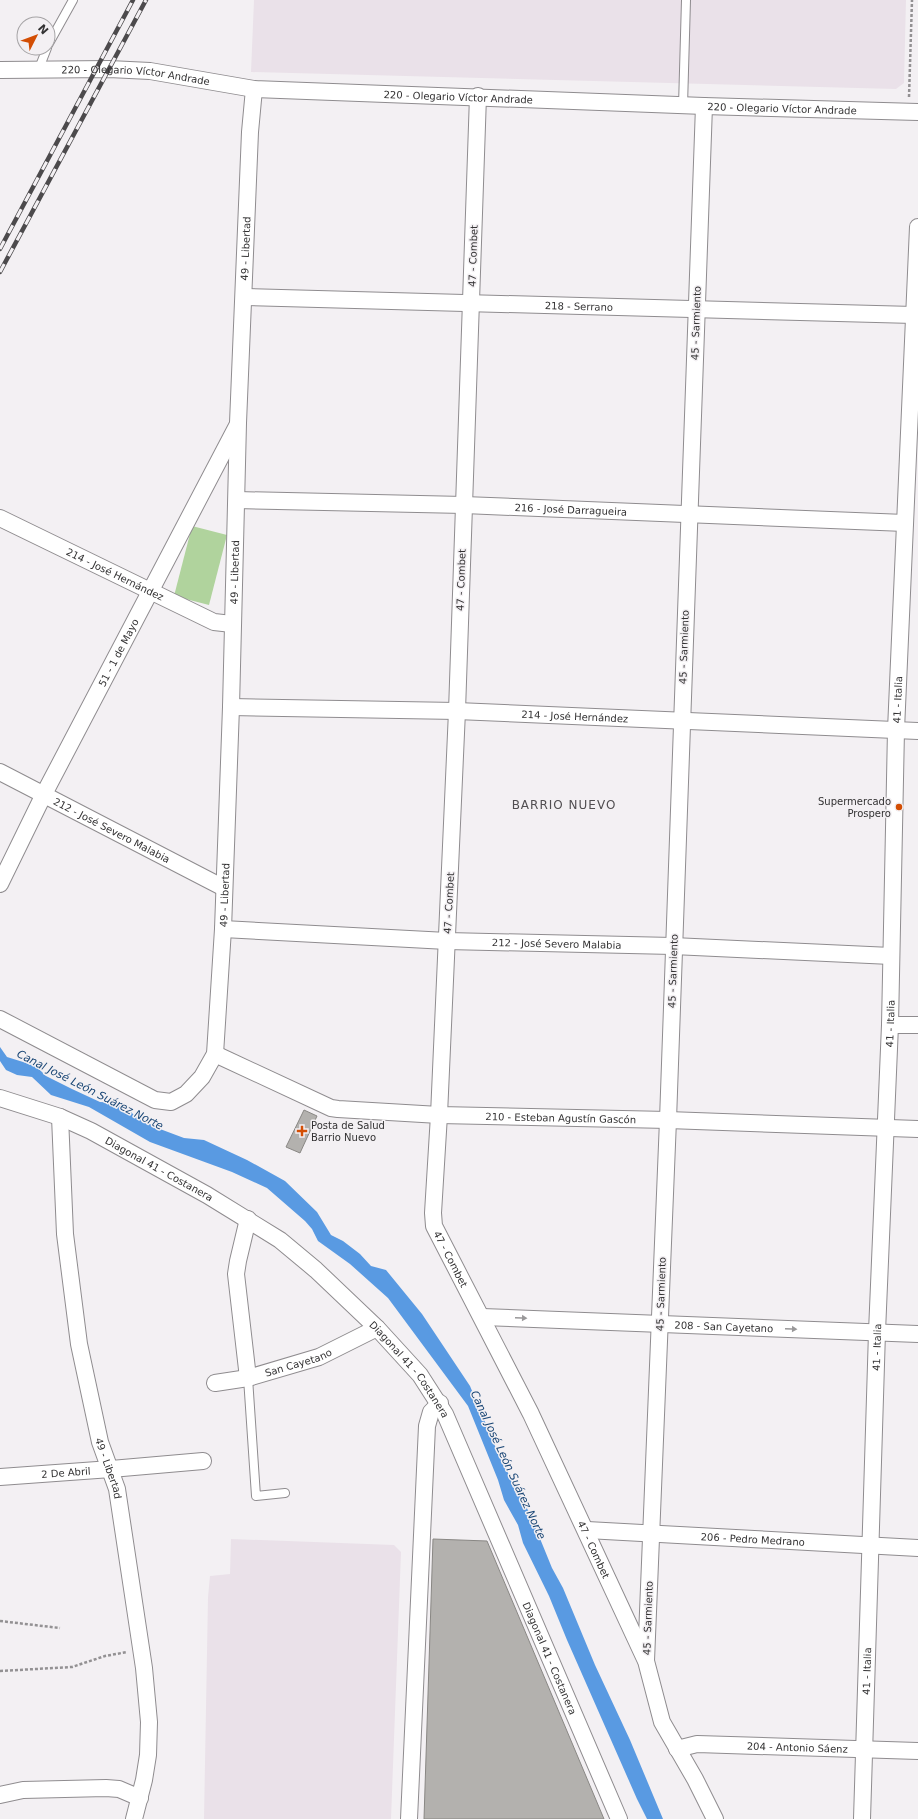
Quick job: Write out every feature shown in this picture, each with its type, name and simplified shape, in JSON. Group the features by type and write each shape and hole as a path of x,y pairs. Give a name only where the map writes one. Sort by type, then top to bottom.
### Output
{"street":[{"name":"220 - Olegario Víctor Andrade","path":"0,70 38,71 109,69 150,71 254,89 478,96 683,106 913,106"},
{"name":"49 - Libertad","path":"215,1054 223,929 232,707 232,624 237,500 238,423 250,132 254,89"},
{"name":"47 - Combet","path":"478,96 457,711 439,1115 433,1213 434,1226 531,1414 646,1661"},
{"name":"45 - Sarmiento","path":"704,106 688,515 668,1120 646,1661 662,1722 716,1819"},
{"name":"41 - Italia","path":"862,1819 877,1332 890,1024 896,730 905,523 913,450 914,315 918,228"},
{"name":"218 - Serrano","path":"244,297 914,315"},
{"name":"51 - 1 de Mayo","path":"0,884 44,794 151,592 238,423"},
{"name":"216 - José Darragueira","path":"237,500 464,505 905,523"},
{"name":"214 - José Hernández","path":"0,518 214,622 232,624"},
{"name":"214 - José Hernández","path":"232,707 457,711 918,731"},
{"name":"212 - José Severo Malabia","path":"0,772 224,888"},
{"name":"212 - José Severo Malabia","path":"223,929 447,941 673,946 891,956"},
{"path":"0,1019 155,1100 171,1102 186,1094 202,1077 215,1054"},
{"path":"890,1024 918,1025"},
{"name":"210 - Esteban Agustín Gascón","path":"215,1054 331,1108 439,1115 668,1120 918,1129"},
{"name":"Diagonal 41 - Costanera","path":"0,1098 60,1117 92,1131 248,1219 280,1240 316,1270 377,1328 420,1375 440,1403 619,1819"},
{"name":"49 - Libertad","path":"60,1117 65,1234 79,1344 100,1442 117,1489 142,1650 149,1722 148,1755 140,1798 134,1819"},
{"path":"248,1219 236,1274 248,1378"},
{"name":"208 - San Cayetano","path":"482,1317 918,1334"},
{"name":"San Cayetano","path":"215,1383 248,1378 319,1357 377,1328"},
{"path":"410,1819 427,1426 431,1412 440,1403"},
{"name":"2 De Abril","path":"0,1477 111,1469 203,1460"},
{"name":"206 - Pedro Medrano","path":"586,1530 918,1548"},
{"name":"204 - Antonio Sáenz","path":"677,1749 697,1744 918,1750"},
{"path":"0,1795 23,1790 106,1788 119,1789 140,1798"}],"lane":[{"path":"56,31 73,0"},
{"path":"683,106 686,0"},
{"path":"38,71 44,56"},
{"path":"248,1378 256,1496 285,1493"}],"path":[{"path":"912,0 913,106"},
{"path":"0,1621 60,1628"},
{"path":"0,1671 72,1667 105,1656 142,1650"}],"shaded area":[{"path":"254,0 906,0 904,83 896,89 251,72"},
{"path":"231,1539 394,1545 401,1552 391,1819 204,1819 208,1597 210,1576 230,1574"}],"green space":[{"path":"192,526 227,535 209,605 174,596"}],"water":[{"path":"0,1047 7,1057 36,1066 46,1076 72,1089 100,1102 122,1103 136,1117 160,1129 184,1138 204,1140 247,1160 285,1181 317,1212 331,1235 343,1241 360,1254 371,1266 386,1270 422,1314 470,1386 500,1458 530,1514 552,1568 563,1588 595,1665 630,1740 663,1819 647,1819 637,1799 549,1596 523,1543 518,1525 504,1500 498,1480 468,1406 388,1298 350,1264 318,1241 312,1229 305,1221 267,1188 232,1172 150,1142 89,1107 51,1095 32,1077 17,1075 6,1070 0,1061"}],"building":[{"name":"Posta de Salud Barrio Nuevo","path":"304,1110 317,1116 300,1153 286,1147"},
{"path":"433,1539 487,1541 604,1819 424,1819"}],"railway":[{"path":"0,249 133,0"},
{"path":"0,272 146,0"}],"place":[{"name":"Supermercado Prospero","path":"899,807"},
{"name":"Posta de Salud Barrio Nuevo","path":"302,1131"}],"district":[{"name":"BARRIO NUEVO","path":"564,805"}],"water label":[{"name":"Canal José León Suárez Norte","path":"90,1090"},
{"name":"Canal José León Suárez Norte","path":"508,1465"}]}
